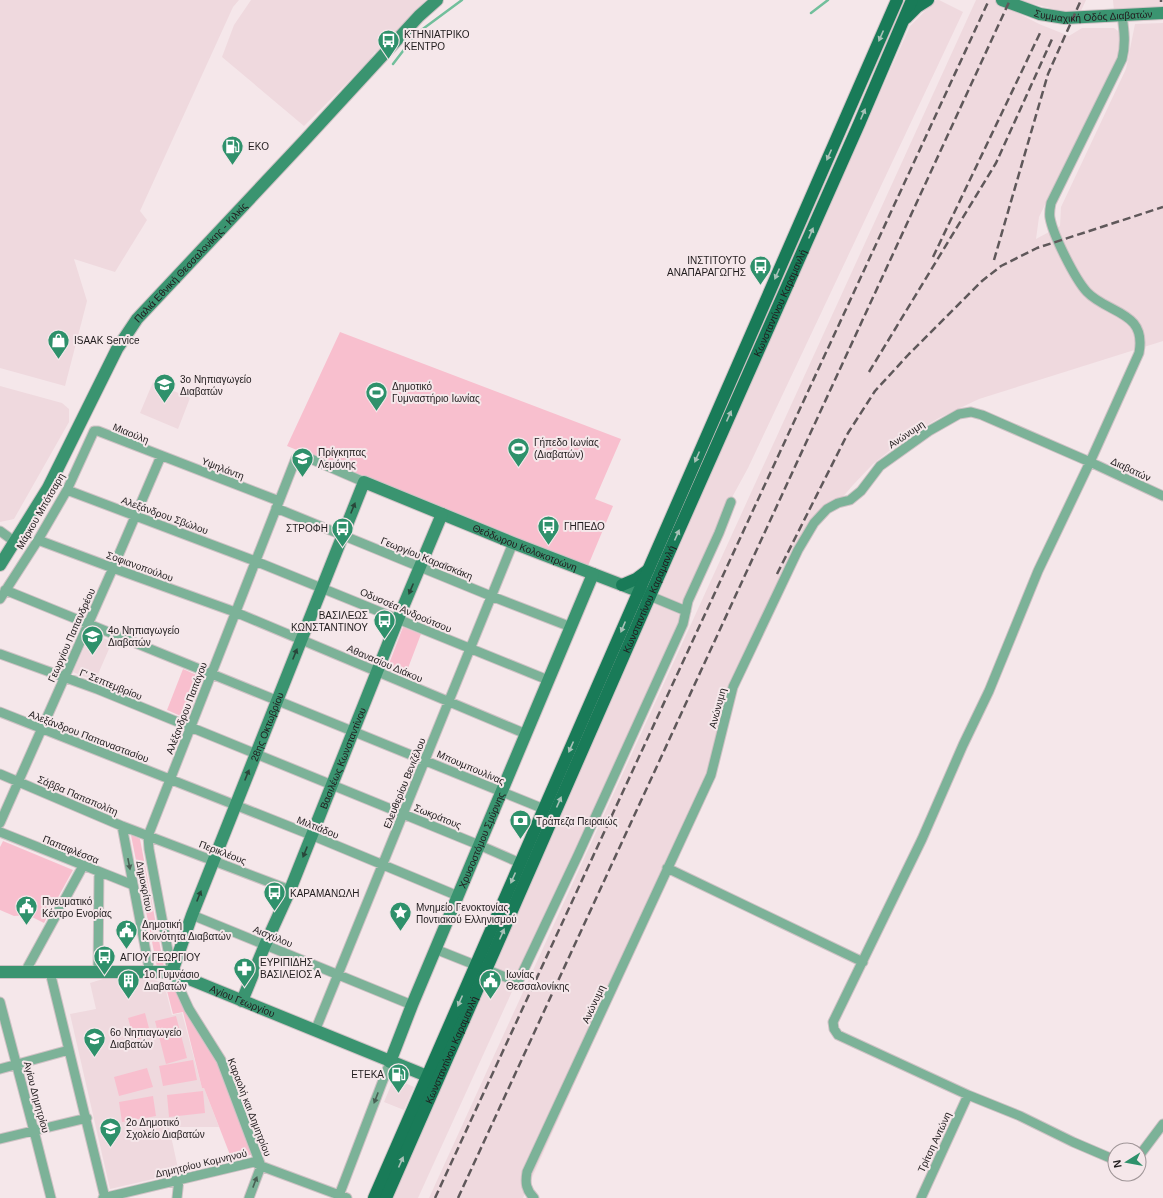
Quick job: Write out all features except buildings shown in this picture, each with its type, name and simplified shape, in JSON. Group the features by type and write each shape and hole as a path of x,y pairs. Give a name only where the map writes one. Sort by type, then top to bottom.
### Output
{"main road":[{"name":"Κωνσταντίνου Καραμανλή","path":"374,1198 427,1076 481,968 520,863 897,0"},
{"name":"Κωνσταντίνου Καραμανλή","path":"386,1198 481,968 650,596 859,124 912,0"},
{"path":"901,23 917,7 928,0"},
{"path":"622,585 636,579 648,570"}],"street":[{"name":"Παλιά Εθνική Θεσσαλονίκης - Κιλκίς","path":"0,565 48,488 115,353 137,319 414,22 437,0"},
{"name":"Συμμαχική Οδός Διαβατών","path":"1002,0 1024,9 1052,17 1073,18 1163,13"},
{"path":"1107,1157 838,1035 834,1029 833,1022 922,839 963,745 989,691 1038,571 1090,462 1139,353 1141,344 1139,330 1126,316 1088,293 1077,280 1052,228 1049,216 1051,203 1122,59 1125,35 1122,15"},
{"name":"Ανώνυμη","path":"534,1198 528,1192 526,1185 527,1172 711,775 733,687 798,550 814,524 827,509 838,503 850,500 860,491 880,466 929,431 959,414 971,412 982,415 1090,462"},
{"name":"Μιαούλη","path":"94,431 98,431 161,456"},
{"name":"Μάρκου Μπότσαρη","path":"0,599 38,540 67,490 94,431"},
{"name":"Υψηλάντη","path":"161,456 277,504"},
{"name":"Γεωργίου Παπανδρέου","path":"0,823 65,678 161,456"},
{"name":"Αλέξανδρου Παπάγου","path":"172,972 149,849 148,836 255,560 296,458 304,457 364,482"},
{"name":"Διαβατών","path":"1090,462 1163,496"},
{"name":"Θεόδωρου Κολοκοτρώνη","path":"364,482 513,543 686,611"},
{"name":"28ης Οκτωβρίου","path":"172,972 192,915 364,482"},
{"name":"Αλεξάνδρου Σβώλου","path":"67,490 255,560"},
{"path":"435,949 518,982 684,624 688,601 719,533 730,502"},
{"name":"Γεωργίου Καραϊσκάκη","path":"277,504 342,536 570,627"},
{"name":"Βασιλέως Κωνσταντίνου","path":"242,1001 290,890 398,619 442,514"},
{"path":"0,531 15,542"},
{"name":"Σοφιανοπούλου","path":"38,540 235,612"},
{"name":"Ελευθερίου Βενιζέλου","path":"315,1031 513,543"},
{"name":"Οδυσσέα Ανδρούτσου","path":"255,560 548,680"},
{"name":"Χρυσοστόμου Σμύρνης","path":"341,1197 412,1005 593,574"},
{"name":"Μπουμπουλίνας","path":"5,590 211,675 544,809"},
{"name":"Αθανασίου Διάκου","path":"235,612 526,734"},
{"name":"Γ' Σεπτεμβρίου","path":"0,654 97,689 190,728"},
{"name":"Αλεξάνδρου Παπαναστασίου","path":"0,712 170,780"},
{"name":"Σωκράτους","path":"190,728 520,863"},
{"name":"Σάββα Παπαπολίτη","path":"0,774 148,836"},
{"name":"Μιλτιάδου","path":"170,780 458,896"},
{"name":"Δημοκρίτου","path":"122,826 150,973"},
{"name":"Παπαφλέσσα","path":"0,832 133,885"},
{"name":"Περικλέους","path":"148,836 290,890"},
{"path":"25,972 83,866"},
{"path":"667,868 863,962"},
{"path":"98,973 99,872"},
{"name":"Αισχύλου","path":"192,915 412,1005"},
{"name":"Αγίου Γεωργίου","path":"0,972 172,972 427,1076"},
{"path":"50,972 104,1198"},
{"name":"Καραολή και Δημητρίου","path":"172,972 189,1009 222,1060 261,1166"},
{"name":"Αγίου Δημητρίου","path":"0,1002 51,1198"},
{"path":"0,1069 69,1050"},
{"name":"Τρίτση Αντώνη","path":"921,1198 968,1095"},
{"path":"0,1139 86,1118"},
{"path":"1147,1145 1163,1124"},
{"name":"Δημητρίου Κομνηνού","path":"104,1198 254,1162 341,1197"},
{"path":"249,1198 261,1166"},
{"path":"177,1198 179,1179"}],"shaded area":[{"path":"0,0 239,0 233,7 140,211 147,220 115,272 74,259 87,301 65,386 0,368"},
{"path":"251,0 426,0 376,53 375,52 371,57 372,58 304,126 222,57 234,25"},
{"path":"936,0 939,0 963,12 748,468 730,501 684,617 418,1198 391,1198 653,599 910,26"},
{"path":"976,0 1014,0 1010,9 1039,24 1069,36 1082,28 1114,28 1118,31 1121,43 1119,54 1039,217 1036,239 1060,226 1061,207 1126,69 1135,24 1163,23 1163,341 979,399 939,418 915,432 873,464 817,527 784,580 731,689 713,774 523,1198 429,1198"},
{"path":"1017,0 1086,0 1079,15"},
{"path":"1113,0 1163,0 1163,8 1114,11"},
{"path":"340,332 621,439 595,499 613,506 587,568 287,446"},
{"name":"3ο Νηπιαγωγείο Διαβατών","path":"153,382 190,398 178,429 140,413"},
{"path":"0,386 62,403 69,409 69,422 14,519 0,522"},
{"path":"403,627 421,634 405,676 387,669"},
{"name":"4ο Νηπιαγωγείο Διαβατών","path":"91,632 112,642 95,681 73,672"},
{"path":"183,669 199,676 183,717 167,710"},
{"path":"131,835 140,839 164,967 157,967"},
{"path":"3,841 73,870 44,923 28,915 14,916 0,910 0,847"},
{"path":"106,978 148,978 164,983 172,1015 182,1013 202,1088 204,1088 219,1127 169,1127 179,1173 110,1189 70,1014 96,1009 90,983"},
{"path":"165,983 173,984 218,1061 254,1154 232,1160 204,1088 202,1088 183,1012 173,1014"},
{"path":"145,1013 151,1036 134,1040 128,1018"},
{"path":"176,1016 187,1058 166,1064 155,1021"},
{"path":"193,1060 197,1080 163,1086 159,1066"},
{"path":"147,1068 153,1087 119,1096 114,1077"},
{"name":"ΕΤΕΚΑ","path":"394,1078 414,1087 404,1110 384,1102"},
{"path":"203,1091 205,1113 169,1117 167,1095"},
{"path":"153,1096 156,1116 122,1122 119,1102"}],"waterway":[{"path":"393,64 416,34 462,0"},
{"path":"811,13 828,0"}],"railway":[{"path":"435,1198 989,0"},
{"path":"458,1198 1010,0"},
{"path":"994,260 1048,74 1081,0"},
{"path":"933,257 1041,31"},
{"path":"869,372 996,163 1053,37"},
{"path":"777,574 848,433 875,391 909,354 982,281 1001,266 1037,248 1163,207"}],"place":[{"name":"ΚΤΗΝΙΑΤΡΙΚΟ ΚΕΝΤΡΟ","path":"388,60"},
{"name":"EKO","path":"232,166"},
{"name":"ΙΝΣΤΙΤΟΥΤΟ ΑΝΑΠΑΡΑΓΩΓΗΣ","path":"761,286"},
{"name":"ISAAK Service","path":"59,360"},
{"name":"3ο Νηπιαγωγείο Διαβατών","path":"165,404"},
{"name":"Δημοτικό Γυμναστήριο Ιωνίας","path":"376,412"},
{"name":"Γήπεδο Ιωνίας (Διαβατών)","path":"518,468"},
{"name":"Πρίγκηπας Λεμόνης","path":"302,478"},
{"name":"ΓΗΠΕΔΟ","path":"548,546"},
{"name":"ΣΤΡΟΦΗ","path":"343,548"},
{"name":"ΒΑΣΙΛΕΩΣ ΚΩΝΣΤΑΝΤΙΝΟΥ","path":"384,640"},
{"name":"4ο Νηπιαγωγείο Διαβατών","path":"93,656"},
{"name":"Τράπεζα Πειραιώς","path":"520,840"},
{"name":"ΚΑΡΑΜΑΝΩΛΗ","path":"274,912"},
{"name":"Πνευματικό Κέντρο Ενορίας","path":"26,926"},
{"name":"Μνημείο Γενοκτονίας Ποντιακού Ελληνισμού","path":"401,932"},
{"name":"Δημοτική Κοινότητα Διαβατών","path":"126,950"},
{"name":"ΑΓΙΟΥ ΓΕΩΡΓΙΟΥ","path":"105,976"},
{"name":"ΕΥΡΙΠΙΔΗΣ ΒΑΣΙΛΕΙΟΣ Α","path":"244,988"},
{"name":"1ο Γυμνάσιο Διαβατών","path":"128,1000"},
{"name":"Ιωνίας Θεσσαλονίκης","path":"491,1000"},
{"name":"6ο Νηπιαγωγείο Διαβατών","path":"94,1058"},
{"name":"ΕΤΕΚΑ","path":"399,1094"},
{"name":"2ο Δημοτικό Σχολείο Διαβατών","path":"111,1148"}]}
